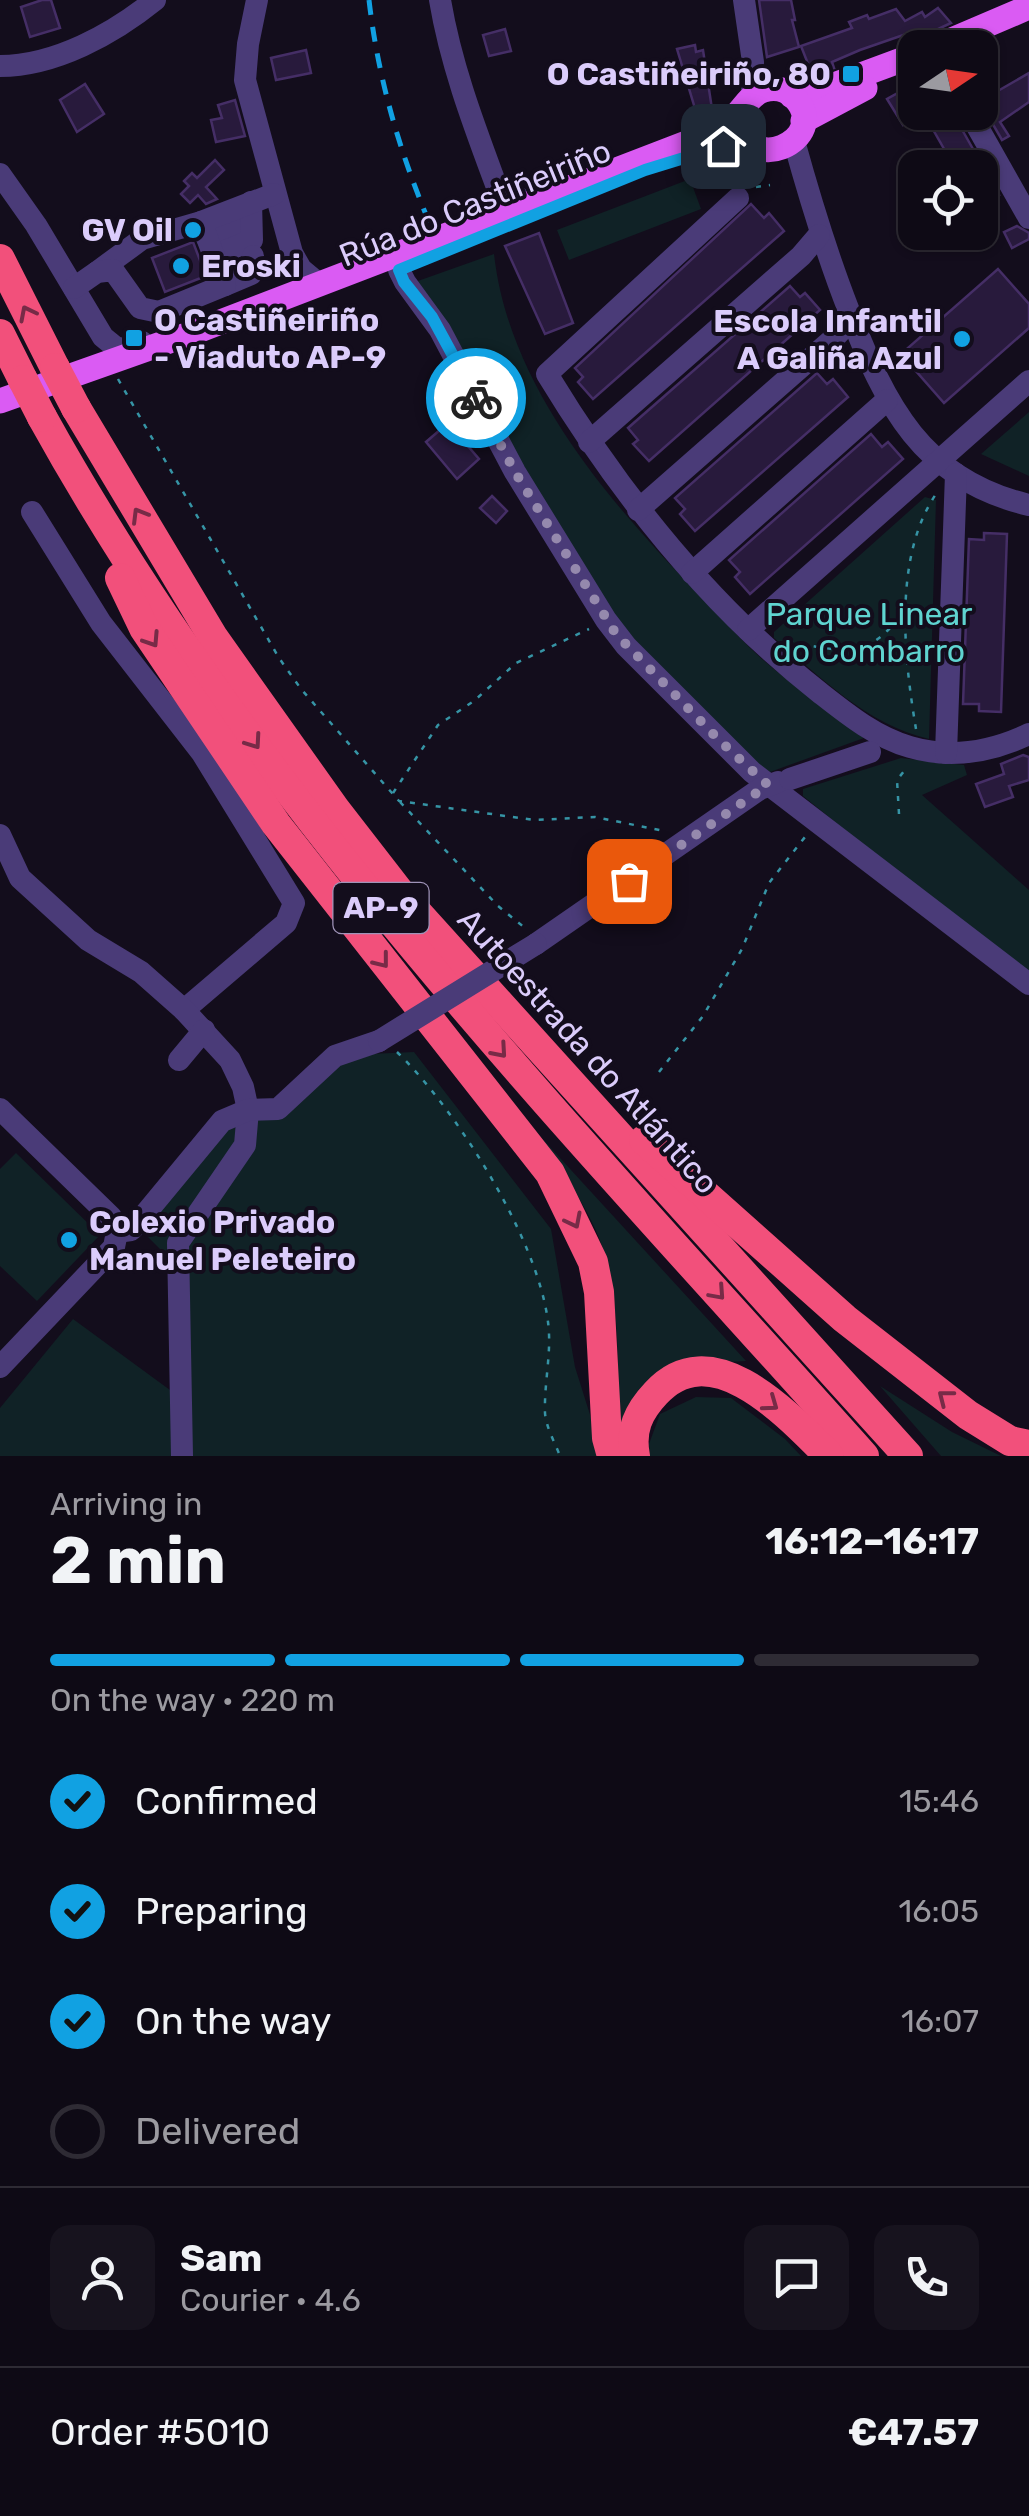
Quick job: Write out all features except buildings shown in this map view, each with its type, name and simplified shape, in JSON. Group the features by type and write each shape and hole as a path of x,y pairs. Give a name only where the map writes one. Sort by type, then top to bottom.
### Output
{"highway":[{"name":"Autoestrada do Atlántico","path":"0,258 75,368 76,408 212,637 335,809 404,898 908,1456"},
{"name":"Autoestrada do Atlántico","path":"0,334 45,422 156,604 283,783 496,1046 864,1456"},
{"path":"45,422 144,628 276,824 550,1172 593,1262 599,1292 607,1438 612,1456"},
{"path":"268,714 440,922 648,1144 845,1319 968,1415 1010,1441 1029,1445"},
{"path":"635,1456 636,1418 668,1380 693,1371 718,1371 733,1376 793,1420 830,1456"}],"main road":[{"path":"989,30 1026,18"},
{"path":"998,31 1026,18"},
{"name":"Rúa do Castiñeiriño","path":"0,401 75,368 217,323 718,131 760,91 785,92 834,85 898,69"},
{"name":"Rúa do Castiñeiriño","path":"0,416 117,361 399,270 645,170 780,139 850,95 898,72"},
{"path":"747,104 744,133 780,139 798,103 785,92"}],"street":[{"path":"0,66 24,66 53,58 94,39 156,0"},
{"path":"257,0 245,80 302,283"},
{"path":"440,0 465,102 498,190 506,197 521,199"},
{"path":"744,0 753,62 747,104"},
{"path":"753,62 785,92"},
{"path":"978,130 1029,218"},
{"path":"780,139 887,400 905,425 947,467 992,494 1029,505"},
{"path":"217,323 238,307 583,175 620,168"},
{"path":"0,174 117,361"},
{"path":"482,216 498,190"},
{"path":"97,272 113,270 140,308 159,312 213,254 251,202 274,194"},
{"path":"738,198 547,374 638,510 692,573 794,672 852,717 911,747"},
{"path":"74,288 142,239 213,254 252,248 251,202"},
{"path":"589,442 801,256 819,235"},
{"path":"399,270 440,330 515,472 606,620 667,688 818,820 1029,984"},
{"path":"638,510 852,319"},
{"path":"75,368 101,342 99,330"},
{"path":"75,368 117,361 166,334 179,337"},
{"path":"748,630 947,467 1029,381"},
{"path":"692,573 887,400"},
{"path":"946,753 947,467"},
{"path":"32,512 102,623 202,753 294,902 286,923 184,1010"},
{"path":"117,1232 136,1225 222,1121 248,1110 278,1109 336,1056 379,1040 540,941 779,782 870,752 911,747 946,753 994,748 1029,734"},
{"path":"0,835 10,862 30,887 88,940 141,972 184,1010 238,1072 248,1110 245,1145 178,1243 182,1456"},
{"path":"179,1060 204,1030"},
{"path":"0,1109 110,1217 117,1232 114,1247 0,1367"}],"path":[{"path":"117,361 279,658 301,689 392,794 498,906 540,941"},
{"path":"899,814 897,780 911,747 903,610 922,518 936,492"},
{"path":"781,641 838,648 870,645 888,632 903,610"},
{"path":"392,794 438,724 474,702 516,662 606,620"},
{"path":"400,801 534,820 595,817 630,822 672,834 686,843"},
{"path":"659,1072 704,1016 742,949 770,883 818,820"},
{"path":"379,1040 423,1077 517,1226 548,1316 545,1417 560,1456"}],"green space":[{"path":"690,179 701,209 569,260 557,230"},
{"name":"Parque Linear do Combarro","path":"494,254 504,304 520,352 570,442 601,484 754,652 864,738 770,772 758,765 614,620 415,282"},
{"path":"1029,412 1029,476 981,454"},
{"name":"Parque Linear do Combarro","path":"925,497 936,500 929,739 865,711 774,638 774,632"},
{"name":"Parque Linear do Combarro","path":"901,758 964,765 967,775 922,795 1029,890 1029,978 803,796 803,789"},
{"path":"414,1052 551,1229 575,1367 603,1456 0,1456 0,1408 73,1319 170,1390 169,1258 145,1234 217,1135 348,1055"},
{"path":"538,1134 746,1361 680,1365 617,1440 617,1329 607,1263 587,1213"},
{"path":"16,1153 100,1235 37,1301 0,1266 0,1169"},
{"path":"880,1386 952,1432 1001,1456 941,1456"},
{"path":"696,1397 731,1398 801,1456 650,1456 649,1444 660,1414"}],"railway":[{"path":"369,0 391,113 429,222"}],"way so far":[{"path":"476,398 515,472 616,634 768,785 629,881"}],"place":[{"name":"O Castiñeiriño, 80","path":"851,74"},
{"name":"GV Oil","path":"193,230"},
{"name":"Eroski","path":"181,266"},
{"name":"O Castiñeiriño - Viaduto AP-9","path":"134,338"},
{"name":"Escola Infantil A Galiña Azul","path":"962,339"},
{"name":"Colexio Privado Manuel Peleteiro","path":"69,1240"}],"route":[{"path":"476,398 432,317 399,270 645,170 723,146"}]}
